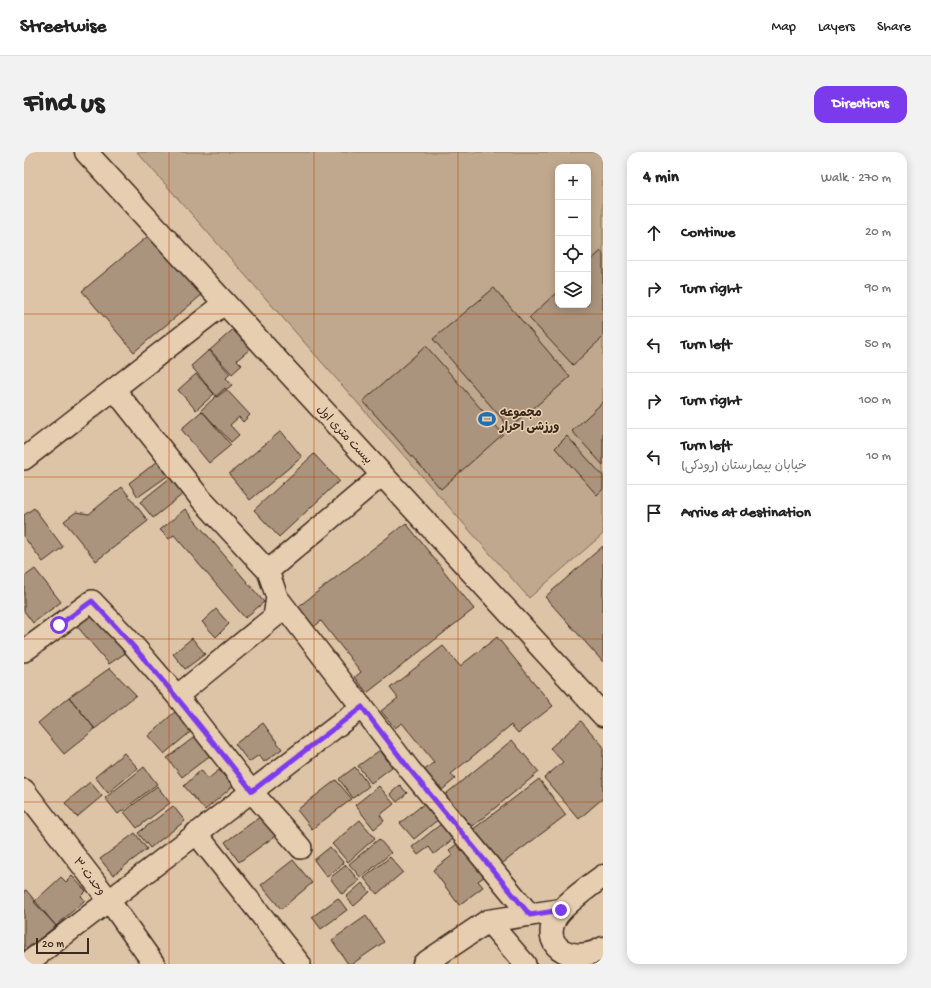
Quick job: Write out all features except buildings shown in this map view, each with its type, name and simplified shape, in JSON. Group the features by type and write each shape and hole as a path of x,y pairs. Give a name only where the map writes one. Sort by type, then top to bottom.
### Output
{"street":[{"name":"بیست متری اول","path":"86,152 603,715"},
{"path":"24,459 224,303"},
{"path":"114,389 201,499 268,571 277,597 410,770 530,915"},
{"path":"268,571 382,475"},
{"path":"177,696 274,617 277,597"},
{"path":"24,652 92,601 128,639 177,696 252,791 301,848"},
{"path":"26,964 108,899 362,707"},
{"name":"وحدت۳۰","path":"26,797 108,899 154,964"},
{"path":"196,833 300,964"},
{"path":"601,950 590,957 580,959 570,958 562,953 556,946 552,937 552,927 555,918 561,910 603,876"},
{"path":"424,964 488,921 561,910"},
{"path":"488,921 525,964"}],"shaded area":[{"name":"مجموعه ورزشی احرار","path":"137,152 603,152 603,534 529,598"}],"place":[{"name":"مجموعه ورزشی احرار","path":"487,419"}],"route":[{"path":"59,625 92,601 128,639 177,696 252,791 362,707 410,770 530,915 561,910"}]}
